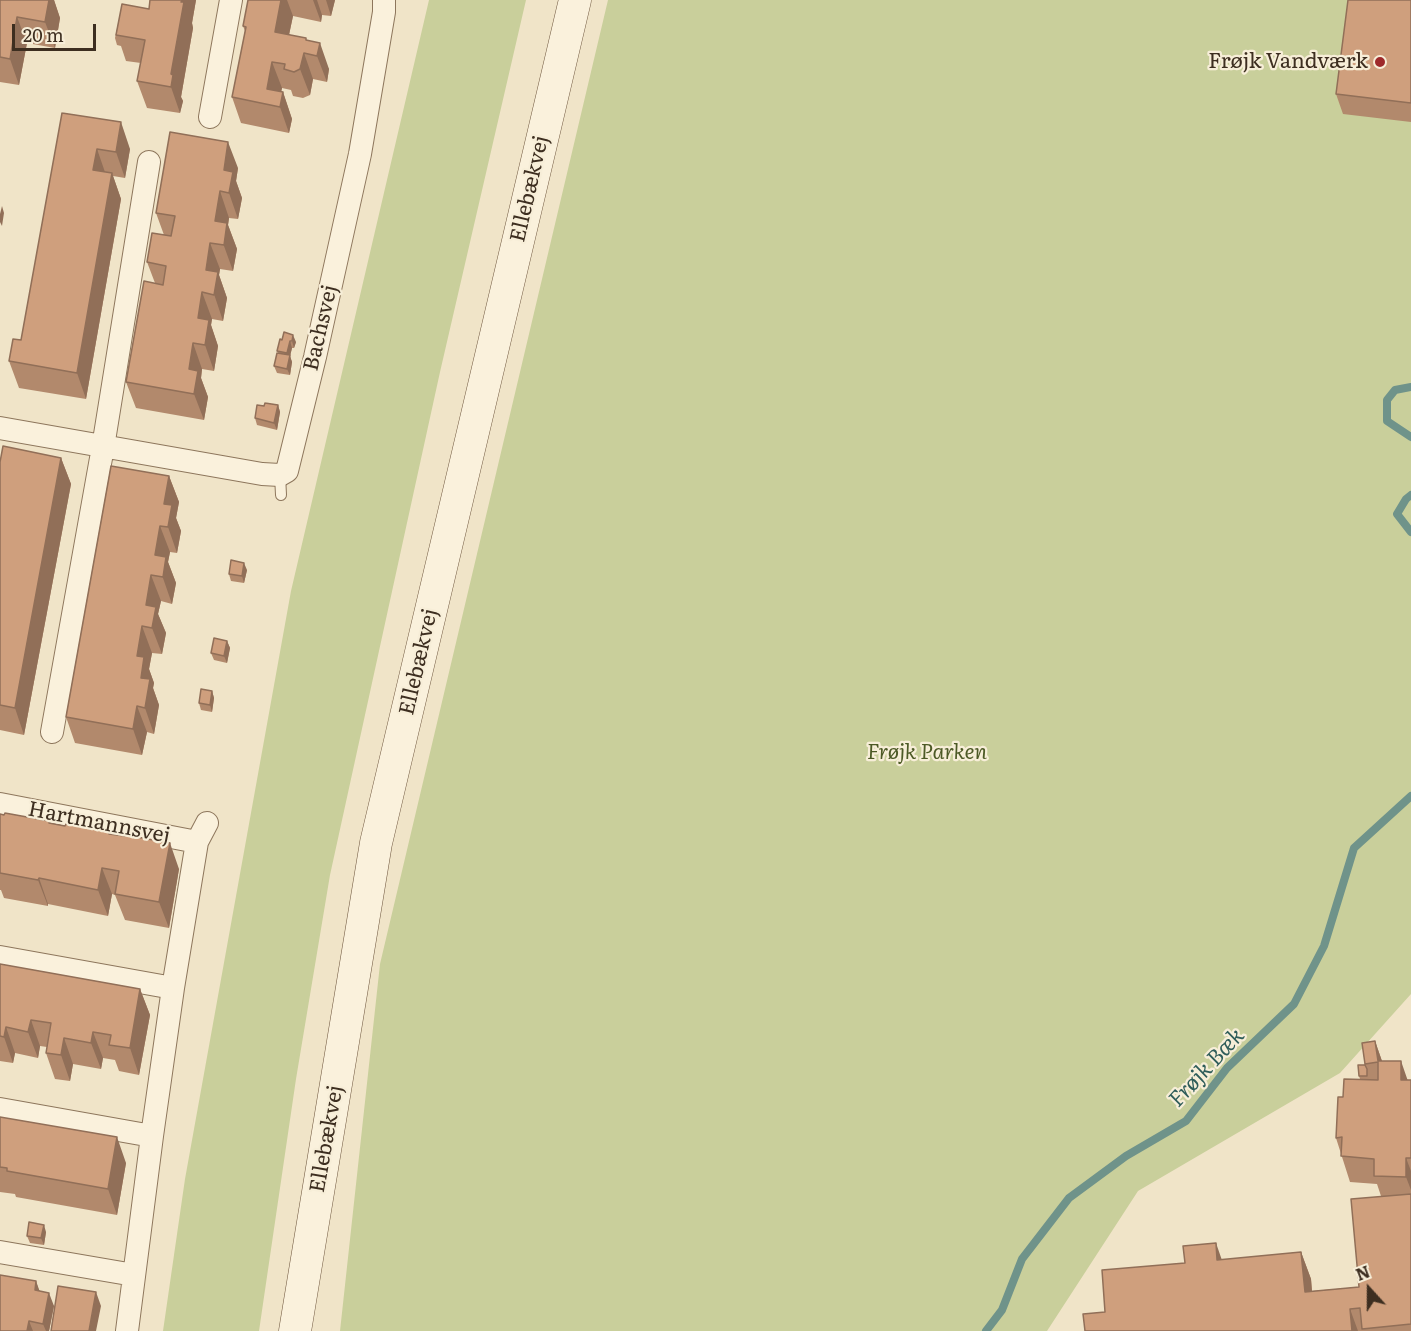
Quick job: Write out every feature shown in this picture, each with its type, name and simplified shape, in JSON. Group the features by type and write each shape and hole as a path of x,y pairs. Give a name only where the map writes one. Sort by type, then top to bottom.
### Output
{"street":[{"path":"210,117 231,0"},
{"name":"Bachsvej","path":"0,428 262,474 280,485 287,471 318,346 360,154 384,12 384,0"},
{"name":"Ellebækvej","path":"295,1331 376,843 575,0"},
{"path":"52,732 103,447 149,162"},
{"name":"Hartmannsvej","path":"0,804 202,832 173,988 127,1331"},
{"path":"0,957 173,988"},
{"path":"0,1109 152,1136"},
{"path":"0,1252 134,1275"}],"green space":[{"path":"429,0 526,0 440,372 330,875 296,1079 259,1331 163,1331 185,1179 291,591"},
{"name":"Frøjk Parken","path":"608,0 1411,0 1411,994 1340,1073 1138,1191 1047,1331 340,1331 380,964"}],"building":[{"path":"0,0 49,0 45,22 17,17 10,59 0,57"},
{"path":"150,0 182,0 181,2 184,2 171,74 173,75 171,87 137,81 145,40 116,35 122,4 149,9"},
{"path":"248,0 281,0 275,32 320,43 317,56 304,53 300,69 294,72 284,69 285,64 272,62 267,89 283,92 280,107 232,97 246,27 243,26"},
{"name":"Frøjk Vandværk","path":"1348,0 1411,0 1411,103 1336,94"},
{"path":"62,113 121,122 116,152 97,149 93,170 112,173 77,373 9,361 13,339 21,340"},
{"path":"170,132 228,142 224,170 233,172 229,193 220,191 215,221 227,223 224,245 210,243 206,270 218,272 214,295 202,292 198,318 209,320 205,345 193,343 189,369 198,371 194,394 126,382 144,281 163,285 166,266 147,262 152,233 171,236 175,216 156,213"},
{"path":"284,332 293,335 287,353 277,351"},
{"path":"277,353 290,355 287,369 274,366"},
{"path":"265,403 278,405 274,423 255,418 257,405 264,406"},
{"path":"3,446 61,458 15,708 0,705 0,462"},
{"path":"111,466 169,476 164,504 172,505 168,527 160,526 155,555 166,557 163,577 151,575 146,605 156,607 152,628 142,626 137,656 144,657 141,678 150,679 145,708 137,706 133,729 66,717"},
{"path":"231,560 244,563 242,576 229,574"},
{"path":"214,638 227,641 224,656 211,653"},
{"path":"201,689 212,691 210,705 199,703"},
{"path":"5,813 65,826 66,824 109,832 109,834 170,843 159,902 115,894 119,871 102,868 98,890 0,873 0,814"},
{"path":"0,964 140,989 130,1048 109,1045 111,1035 93,1032 91,1043 64,1038 61,1055 46,1053 51,1023 31,1020 28,1032 6,1027 4,1037 0,1036"},
{"path":"1375,1041 1378,1061 1401,1061 1401,1080 1411,1080 1411,1158 1406,1158 1406,1177 1374,1176 1374,1159 1341,1156 1342,1137 1336,1138 1338,1097 1343,1097 1344,1079 1378,1080 1378,1062 1365,1064 1362,1043"},
{"path":"1358,1065 1365,1065 1367,1076 1359,1076"},
{"path":"0,1117 117,1137 108,1189 7,1171 7,1168 0,1167"},
{"path":"1411,1194 1411,1324 1362,1329 1360,1308 1350,1309 1352,1331 1085,1331 1083,1314 1105,1312 1102,1270 1185,1263 1183,1246 1216,1243 1217,1260 1301,1252 1305,1292 1359,1287 1351,1199"},
{"path":"29,1222 44,1225 41,1238 27,1236"},
{"path":"0,1275 36,1281 35,1290 49,1293 43,1324 29,1321 27,1331 0,1331"},
{"path":"58,1286 96,1292 89,1331 51,1331"}],"waterway":[{"name":"Frøjk Bæk","path":"1411,387 1395,390 1387,400 1387,421 1411,437"},
{"name":"Frøjk Bæk","path":"1411,495 1397,514 1411,532"},
{"name":"Frøjk Bæk","path":"986,1331 1002,1310 1022,1259 1069,1198 1126,1156 1186,1121 1227,1068 1294,1004 1324,946 1354,848 1411,796"}],"place":[{"name":"Frøjk Vandværk","path":"1380,62"}]}
